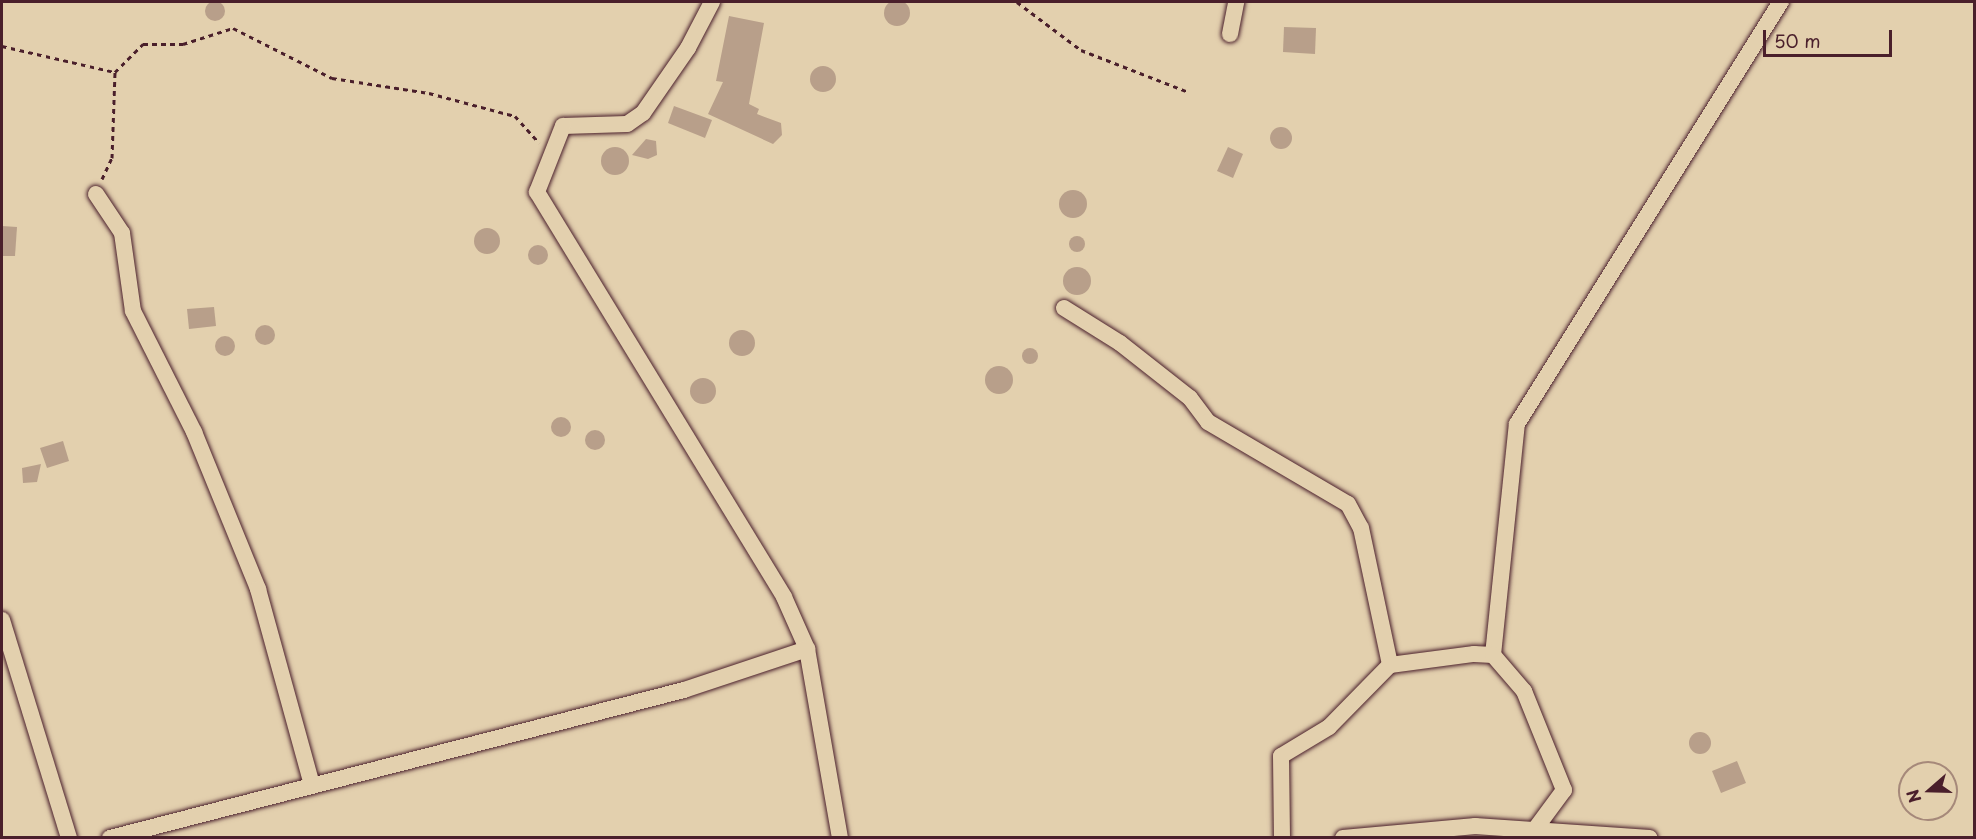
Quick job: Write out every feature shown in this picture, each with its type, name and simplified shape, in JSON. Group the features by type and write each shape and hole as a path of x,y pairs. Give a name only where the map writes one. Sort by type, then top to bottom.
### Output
{"street":[{"path":"712,2 688,48 643,113 627,124 563,126 537,192 784,597 807,649 840,837"},
{"path":"1230,34 1236,2"},
{"path":"1536,828 1564,790 1524,691 1493,655 1517,424 1781,2"},
{"path":"96,194 122,233 133,311 194,432 258,589 312,785"},
{"path":"1065,308 1120,343 1190,398 1208,422 1348,504 1361,528 1390,665"},
{"path":"2,620 69,837"},
{"path":"110,837 684,690 807,649"},
{"path":"1282,837 1281,756 1329,727 1390,665 1493,655"},
{"path":"1343,837 1475,826 1536,828 1650,837"}],"path":[{"path":"1017,2 1081,50 1186,91"},
{"path":"96,194 112,158 115,72 143,44 183,44 234,28 332,78 429,93 515,116 551,156"},
{"path":"2,46 115,72"}],"building":[{"path":"897,0 906,4 910,13 906,22 897,26 888,22 884,13 888,4"},
{"path":"215,1 222,4 225,11 222,18 215,21 208,18 205,11 208,4"},
{"path":"729,16 764,23 749,104 759,109 757,114 781,123 782,135 773,144 708,114 723,82 716,81"},
{"path":"1284,27 1316,28 1315,54 1283,52"},
{"path":"823,66 832,70 836,79 832,88 823,92 814,88 810,79 814,70"},
{"path":"674,106 712,120 705,138 668,123"},
{"path":"1281,127 1289,130 1292,138 1289,146 1281,149 1273,146 1270,138 1273,130"},
{"path":"646,139 656,141 657,155 648,159 632,155"},
{"path":"615,147 625,151 629,161 625,171 615,175 605,171 601,161 605,151"},
{"path":"1228,147 1243,154 1233,178 1217,171"},
{"path":"1073,190 1083,194 1087,204 1083,214 1073,218 1063,214 1059,204 1063,194"},
{"path":"2,226 17,227 15,256 2,256"},
{"path":"487,228 496,232 500,241 496,250 487,254 478,250 474,241 478,232"},
{"path":"1074,236 1080,236 1085,244 1083,250 1074,252 1069,247 1069,241"},
{"path":"538,245 545,248 548,255 545,262 538,265 531,262 528,255 531,248"},
{"path":"1077,267 1087,271 1091,281 1087,291 1077,295 1067,291 1063,281 1067,271"},
{"path":"214,307 216,326 189,329 187,309"},
{"path":"265,325 272,328 275,335 272,342 265,345 258,342 255,335 258,328"},
{"path":"742,330 751,334 755,343 751,352 742,356 733,352 729,343 733,334"},
{"path":"221,336 229,336 235,342 235,350 229,356 221,356 215,350 215,342"},
{"path":"1030,348 1036,350 1038,356 1036,362 1030,364 1024,362 1022,356 1024,350"},
{"path":"999,366 1009,370 1013,380 1009,390 999,394 989,390 985,380 989,370"},
{"path":"703,378 712,382 716,391 712,400 703,404 694,400 690,391 694,382"},
{"path":"557,417 565,417 571,423 571,431 565,437 557,437 551,431 551,423"},
{"path":"595,430 602,433 605,440 602,447 595,450 588,447 585,440 588,433"},
{"path":"63,441 69,461 47,468 40,448"},
{"path":"41,464 37,482 23,483 22,468"},
{"path":"1700,732 1708,735 1711,743 1708,751 1700,754 1692,751 1689,743 1692,735"},
{"path":"1737,761 1746,783 1721,793 1712,771"}]}
